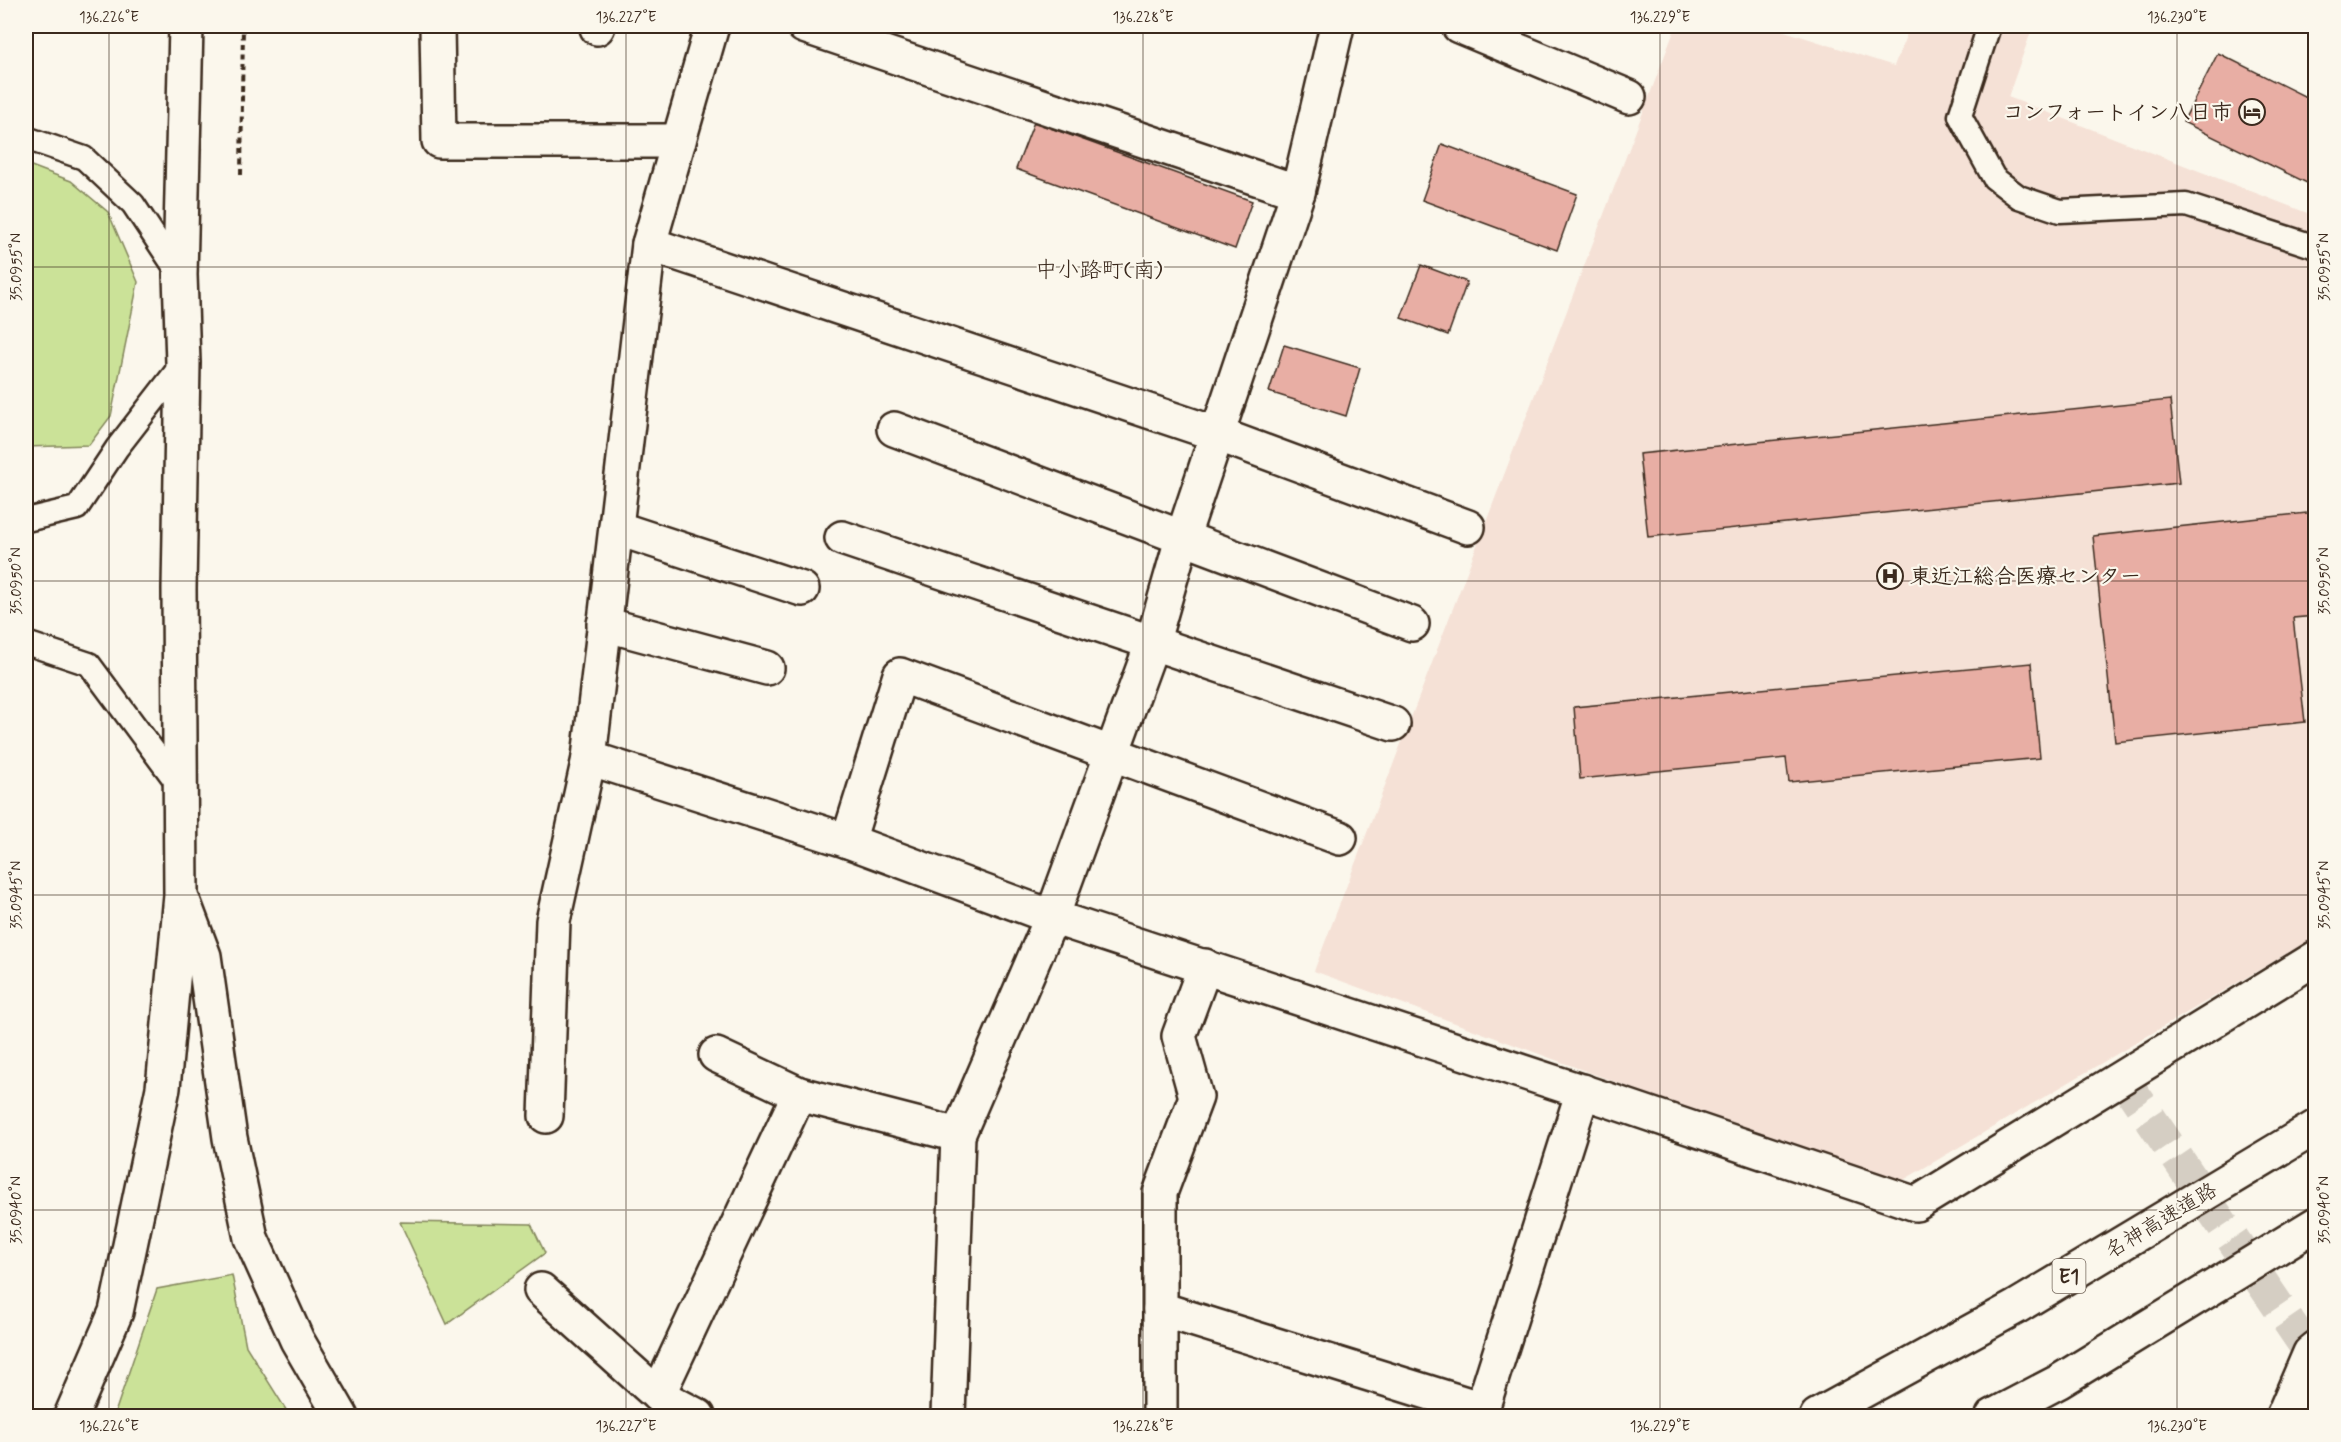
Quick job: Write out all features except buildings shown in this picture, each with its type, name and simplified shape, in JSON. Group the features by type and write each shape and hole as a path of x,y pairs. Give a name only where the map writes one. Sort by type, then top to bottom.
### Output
{"main road":[{"path":"71,1416 118,1301 163,1088 181,896 179,589 183,363 180,275 186,26"},
{"path":"437,26 438,141 679,141"},
{"path":"546,1116 553,921 589,758 650,244 712,26"},
{"path":"804,26 1298,192"},
{"path":"948,1416 958,1135 1052,917 1152,644 1216,434 1298,192 1337,26"},
{"path":"1459,26 1629,97"},
{"path":"650,244 1216,434 1468,527"},
{"path":"894,429 1182,540 1412,624"},
{"path":"616,528 802,589"},
{"path":"842,538 1393,724"},
{"path":"604,624 767,668"},
{"path":"848,841 900,675 1340,838"},
{"path":"589,758 848,841 1052,917 1583,1091 1917,1204 2316,958"},
{"path":"181,896 204,956 230,1138 251,1238 297,1340 341,1416"},
{"path":"1160,1416 1160,1193 1196,1097 1179,1036 1205,966"},
{"path":"716,1055 799,1094 958,1135"},
{"path":"1160,1309 1482,1409 1583,1091"},
{"path":"658,1395 799,1094"},
{"name":"名神高速道路","path":"1817,1416 2016,1308 2316,1127"},
{"path":"1993,1416 2068,1376 2316,1224"},
{"path":"2040,1416 2069,1400 2316,1231"},
{"path":"541,1290 658,1395 698,1416"},
{"path":"2283,1416 2314,1354"}],"lane":[{"path":"1989,26 1960,116 1994,178 2019,197 2060,211 2186,205 2316,247"},
{"path":"26,138 84,158 133,204 180,275"},
{"path":"26,520 77,508 117,448 183,363"},
{"path":"26,643 88,664 181,788"}],"path":[{"path":"241,175 243,26"}],"shaded area":[{"name":"東近江総合医療センター","path":"1676,26 1769,26 1894,66 1910,26 2033,26 2008,97 2315,216 2315,937 1895,1185 1314,971"}],"green space":[{"path":"26,164 71,181 108,212 138,282 111,416 89,445 26,447"},
{"path":"400,1222 531,1224 545,1253 447,1324"},
{"path":"232,1275 246,1346 290,1416 114,1416 157,1289"}],"tunnel":[{"path":"2122,1077 2310,1353"}],"place":[{"name":"コンフォートイン八日市","path":"2252,112"},
{"name":"東近江総合医療センター","path":"1890,576"}],"district":[{"name":"中小路町(南)","path":"1099,269"}]}
